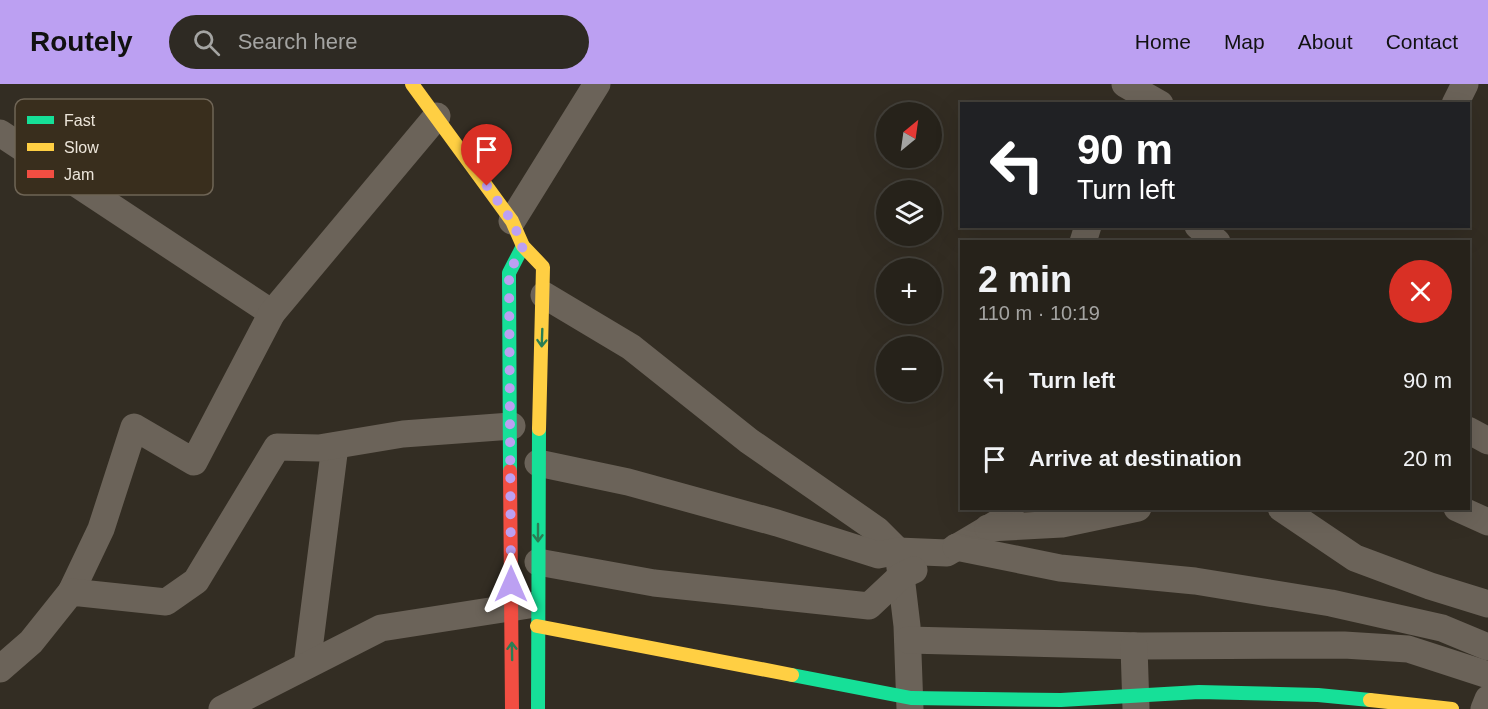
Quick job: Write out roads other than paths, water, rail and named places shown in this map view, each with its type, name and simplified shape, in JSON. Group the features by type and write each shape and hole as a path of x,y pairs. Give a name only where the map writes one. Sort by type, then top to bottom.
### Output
{"main road":[{"path":"418,87 512,221 523,246 543,267 538,562 512,709"},
{"path":"523,246 509,273 512,426 538,709"},
{"path":"529,612 910,703 1060,700 1136,702 1199,692 1277,702 1318,695 1452,709"}],"street":[{"path":"512,221 597,84"},
{"path":"1125,84 1154,97"},
{"path":"1456,102 1465,84"},
{"path":"0,669 31,642 71,592 101,529 134,427 194,462 272,313 437,116"},
{"path":"0,133 15,143"},
{"path":"94,195 272,313"},
{"path":"1183,240 1196,228"},
{"path":"1200,228 1214,240"},
{"path":"544,295 631,347 749,441 877,530 900,563 908,640 910,703"},
{"path":"71,592 166,602 196,581 277,447 319,448 404,434 512,426"},
{"path":"1470,431 1488,441"},
{"path":"307,665 334,446"},
{"path":"538,463 628,482 777,523 900,563 952,550 1006,518 1010,510"},
{"path":"988,528 1062,524 1128,510"},
{"path":"1284,510 1355,558 1430,586 1488,604"},
{"path":"1461,510 1488,522"},
{"path":"952,550 1060,568 1195,581 1331,603 1442,627 1488,647"},
{"path":"538,562 654,583 869,606 900,563"},
{"path":"222,709 381,628 529,612"},
{"path":"908,640 1134,646 1344,645 1408,649 1488,675"},
{"path":"1134,646 1136,702"},
{"path":"1484,709 1488,699"}]}
